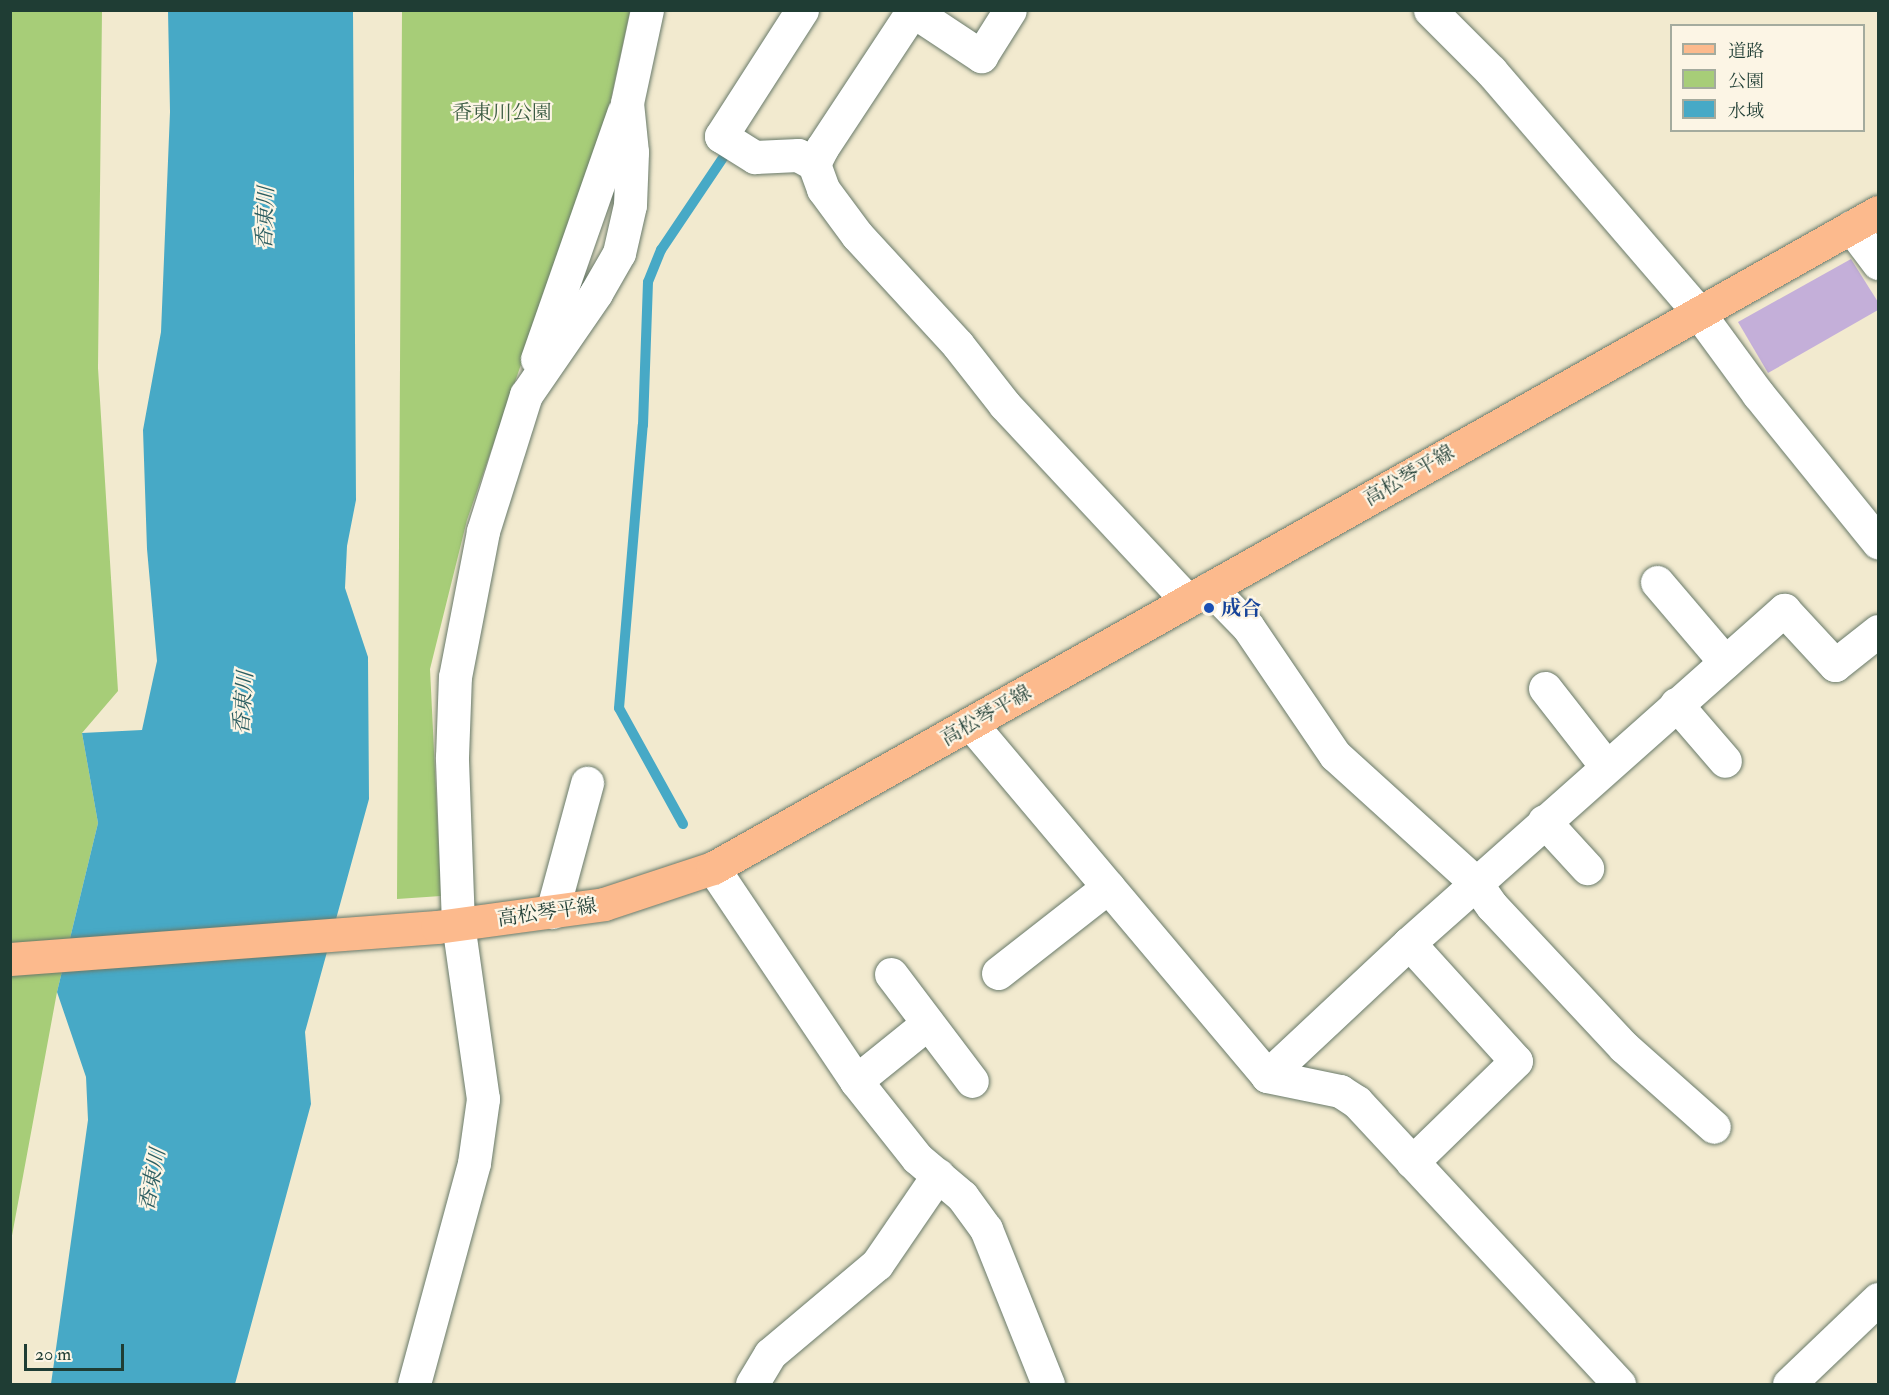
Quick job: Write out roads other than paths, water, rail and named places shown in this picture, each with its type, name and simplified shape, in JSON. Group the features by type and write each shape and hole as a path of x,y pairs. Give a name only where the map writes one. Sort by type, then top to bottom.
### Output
{"main road":[{"name":"高松琴平線","path":"10,959 448,926 604,904 713,868 1865,219"}],"street":[{"path":"414,1384 474,1163 483,1099 448,926 454,677 483,531 526,395 619,253 630,205 632,152 627,103 647,10"},
{"path":"802,10 721,136 755,157 798,155 814,164 823,189 857,235 958,345 1005,405 1199,594 1248,627 1335,755 1475,882 1492,906 1624,1047 1714,1127"},
{"path":"814,164 913,11 981,56 1010,10"},
{"path":"1430,10 1491,71 1698,312 1758,394 1878,542"},
{"path":"1865,219 1878,262"},
{"path":"1657,582 1725,662"},
{"path":"1267,1076 1475,882 1784,610 1835,665 1878,631"},
{"path":"1545,688 1606,766"},
{"path":"1676,704 1725,761"},
{"path":"970,724 1267,1076 1340,1091 1357,1102 1619,1384"},
{"path":"552,912 587,783"},
{"path":"1544,821 1587,868"},
{"path":"713,868 856,1081 917,1158 962,1196 986,1229 1048,1384"},
{"path":"998,973 1108,887"},
{"path":"1408,943 1516,1061 1412,1162"},
{"path":"891,974 972,1081"},
{"path":"856,1081 928,1023"},
{"path":"752,1384 770,1354 877,1264 938,1175"},
{"path":"1796,1382 1878,1299"}],"water":[{"name":"香東川","path":"168,11 353,11 356,500 347,546 345,588 368,657 369,799 305,1032 311,1104 235,1384 51,1384 88,1120 86,1077 57,992 98,823 82,733 142,730 157,661 147,549 143,430 161,332 170,112"}],"waterway":[{"path":"683,824 619,708 643,425 648,282 661,250 731,146"}],"place":[{"name":"成合","path":"1209,608"}],"park label":[{"name":"香東川公園","path":"502,112"}]}
